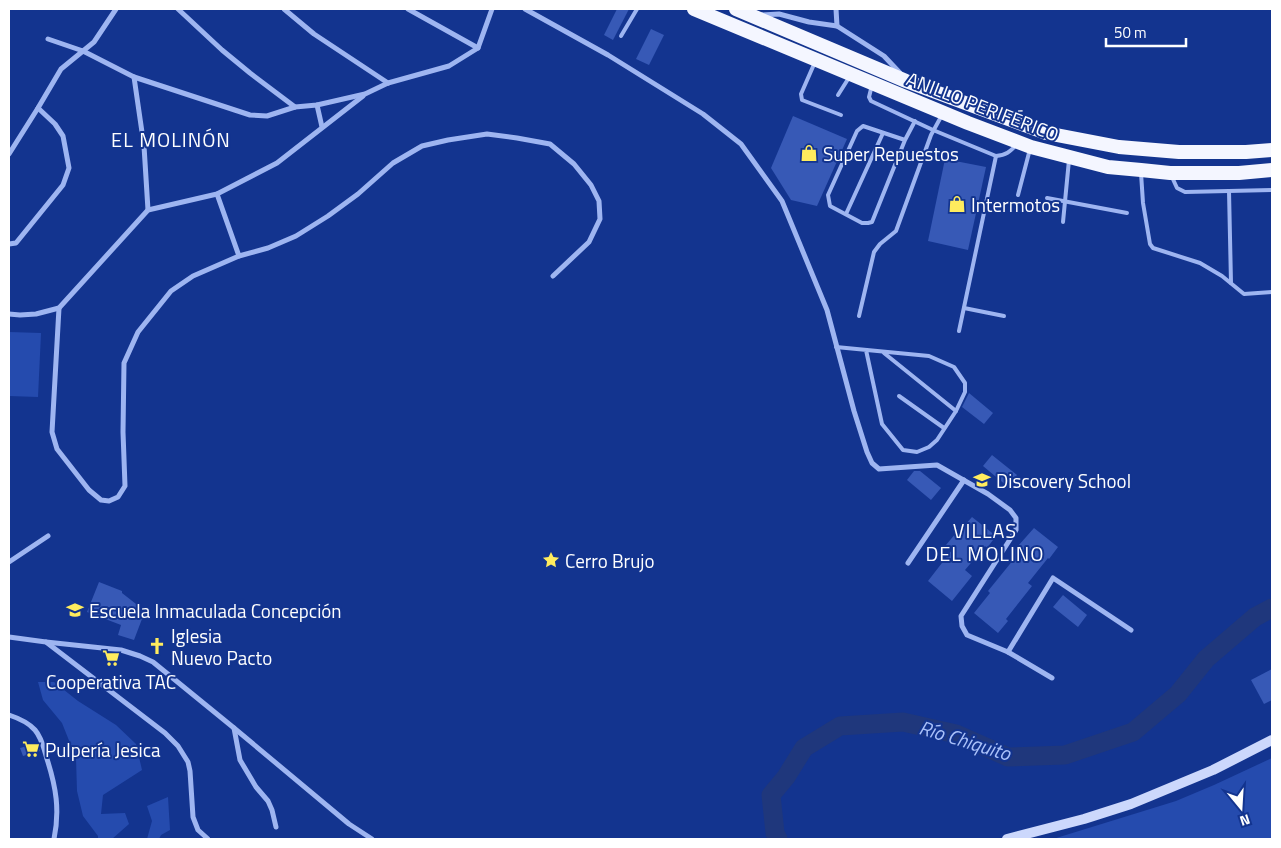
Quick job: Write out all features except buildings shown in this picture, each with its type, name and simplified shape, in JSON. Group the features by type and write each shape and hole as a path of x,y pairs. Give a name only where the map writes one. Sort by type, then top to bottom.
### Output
{"highway":[{"name":"ANILLO PERIFÉRICO","path":"694,9 943,113 1017,142 1069,158 1108,167 1170,173 1239,173 1272,170"},
{"name":"ANILLO PERIFÉRICO","path":"736,9 906,81 1046,133 1119,147 1179,152 1272,150"}],"main road":[{"path":"1007,839 1084,819 1131,804 1213,770 1272,740"}],"street":[{"path":"9,154 61,69 94,42 116,9"},
{"path":"178,9 222,50 295,107"},
{"path":"284,9 314,34 388,83"},
{"path":"408,9 478,48"},
{"path":"9,314 36,314 59,308 148,210 217,194 277,163 366,94 388,83 449,66 478,48 492,9"},
{"path":"526,9 608,55 703,114 742,144 782,201 827,310 854,411 872,463 879,469 937,465 1010,510 1016,518 1016,530 961,616 962,626 967,635 1008,652 1052,678"},
{"path":"836,9 837,26"},
{"path":"750,15 779,14 809,22 837,26 884,56 906,81"},
{"path":"48,39 83,51 134,77 250,115 267,116 295,107 317,105 366,94"},
{"path":"134,77 144,146 148,210"},
{"path":"317,105 322,127"},
{"path":"9,244 16,243 63,184 69,168 63,136 38,108"},
{"path":"59,308 52,432 57,448 89,490 101,500 109,501 118,497 125,486 123,432 124,363 138,332 170,291 193,276 239,256 268,248 296,236 328,216 393,163 422,146 487,134 550,144 574,164 591,185 599,201 600,219 589,242 553,276"},
{"path":"217,194 239,256"},
{"path":"908,563 964,480"},
{"path":"9,562 48,536"},
{"path":"1008,652 1053,578 1131,630"},
{"path":"9,637 121,650 153,662 349,824 372,839"},
{"path":"46,642 165,733 178,746 188,762 190,771 193,817 198,830 208,839"},
{"path":"9,715 35,729 41,739 54,783 58,805 54,839"},
{"path":"234,728 240,760 247,774 268,801 276,827"}],"lane":[{"path":"621,36 637,9"},
{"path":"816,60 801,94 802,100 841,114"},
{"path":"838,95 852,74"},
{"path":"873,83 869,97 870,101 996,156 1005,155 1010,152 1017,142"},
{"path":"860,316 874,252 880,244 896,231 933,130 943,113"},
{"path":"905,140 863,126 860,128 828,195 830,206 862,223 872,222 905,140 915,121"},
{"path":"846,214 883,133"},
{"path":"1018,195 1031,147"},
{"path":"959,330 996,156"},
{"path":"1063,222 1069,158"},
{"path":"1141,170 1143,203 1150,244 1154,248 1200,263 1222,276 1244,294 1272,292"},
{"path":"1170,173 1177,188 1185,192 1272,190"},
{"path":"1229,191 1231,283"},
{"path":"1047,198 1127,213"},
{"path":"964,308 1004,316"},
{"path":"836,348 866,350 883,353 929,356 954,366 965,383 965,392 956,411 929,447 918,452 903,450 882,424 866,350"},
{"path":"883,353 956,411"},
{"path":"899,396 944,428"}],"shaded area":[{"path":"9,332 41,333 38,397 9,396"},
{"path":"38,682 54,682 78,701 116,725 136,744 142,770 103,795 101,814 125,813 129,824 112,839 98,839 98,836 83,816 77,791 76,758 62,723 43,700"},
{"path":"1272,758 1272,839 1053,839 1176,801"},
{"path":"168,797 170,830 161,835 159,839 147,839 152,821 147,806"}],"waterway":[{"name":"Río Chiquito","path":"778,839 775,833 771,795 786,777 804,748 840,726 903,722 956,734 1008,757 1065,755 1133,732 1178,694 1206,659 1255,617 1272,608"}],"place":[{"name":"Super Repuestos","path":"809,153"},
{"name":"Intermotos","path":"957,204"},
{"name":"Discovery School","path":"982,480"},
{"name":"Cerro Brujo","path":"551,560"},
{"name":"Escuela Inmaculada Concepción","path":"75,610"},
{"name":"Iglesia Nuevo Pacto","path":"157,646"},
{"name":"Cooperativa TAC","path":"111,658"},
{"name":"Pulpería Jesica","path":"31,749"}],"district":[{"name":"EL MOLINÓN","path":"171,139"},
{"name":"VILLAS DEL MOLINO","path":"985,542"}]}
